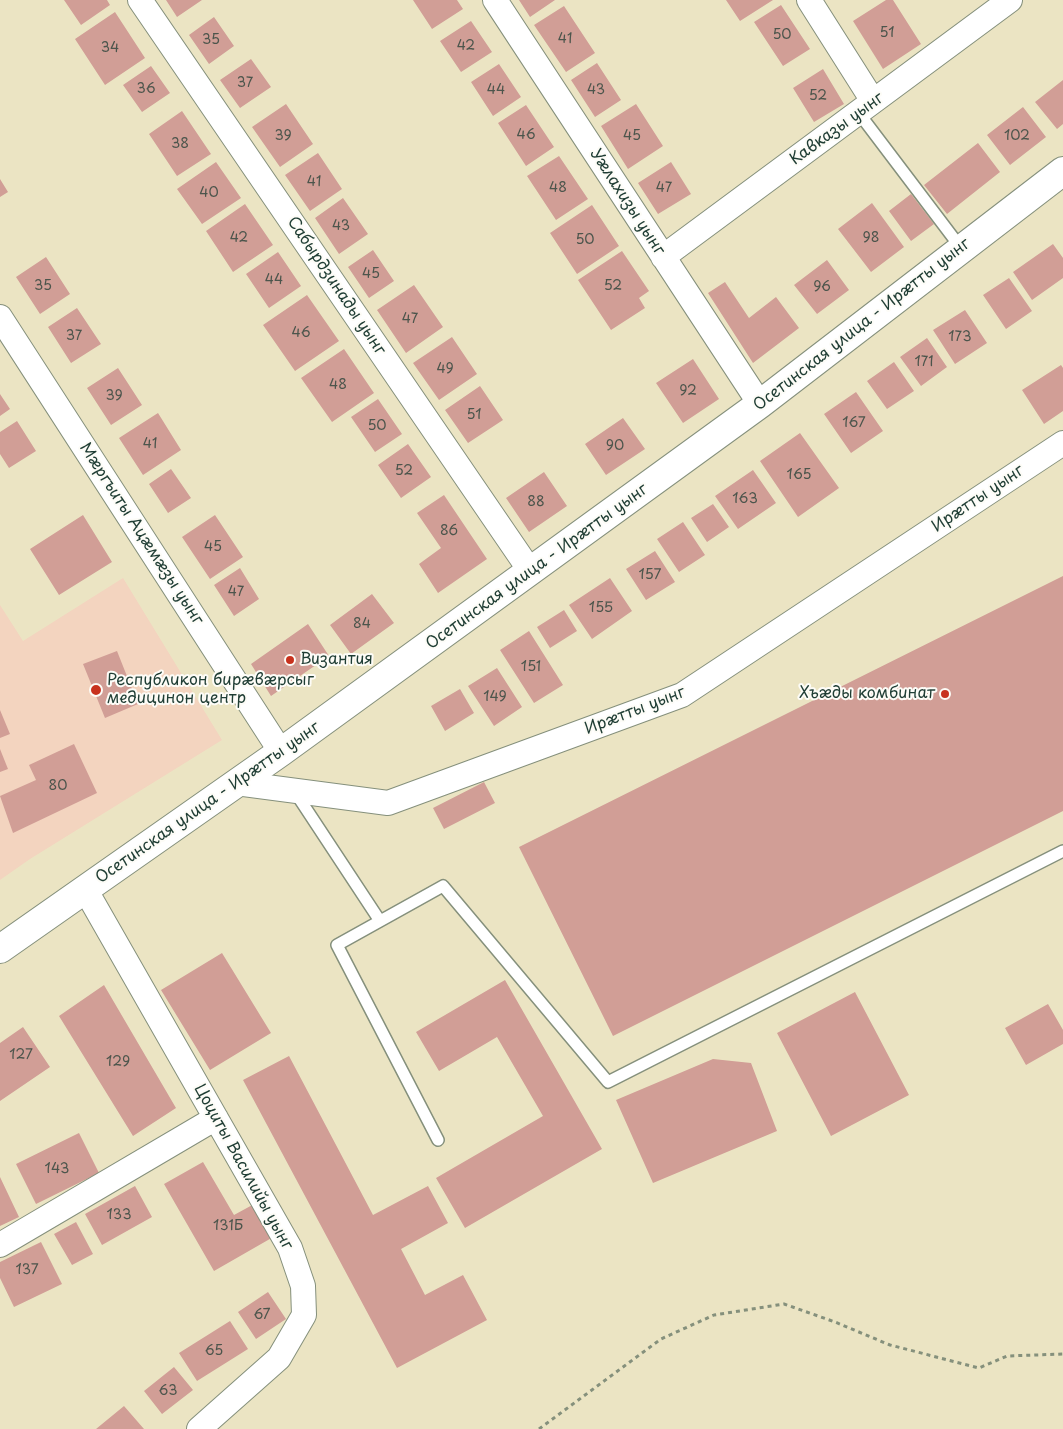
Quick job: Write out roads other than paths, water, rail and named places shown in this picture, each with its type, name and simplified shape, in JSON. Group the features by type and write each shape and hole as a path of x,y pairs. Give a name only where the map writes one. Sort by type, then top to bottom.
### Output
{"street":[{"name":"Сабырдзинады уынг","path":"140,0 531,572"},
{"name":"Уӕлахизы уынг","path":"495,0 760,404"},
{"path":"809,0 866,107"},
{"name":"Кавказы уынг","path":"664,257 1010,0"},
{"name":"Осетинская улица - Ирæтты уынг","path":"0,949 282,752 531,572 760,404 1063,170"},
{"name":"Мӕргъиты Ацӕмӕзы уынг","path":"0,317 282,752"},
{"name":"Ирæтты уынг","path":"236,783 388,804 682,695 1063,442"},
{"name":"Цоциты Василийы уынг","path":"85,889 290,1248 303,1286 304,1315 279,1358 199,1429"},
{"path":"0,1245 216,1118"}],"lane":[{"path":"866,107 961,248"},
{"path":"294,791 380,921"},
{"path":"438,1140 337,945 442,886 608,1082 1063,850"}],"place":[{"name":"Византия","path":"290,660"},
{"name":"Республикон бирæвæрсыг медицинон центр","path":"96,690"},
{"name":"Хъæды комбинат","path":"945,694"}]}
